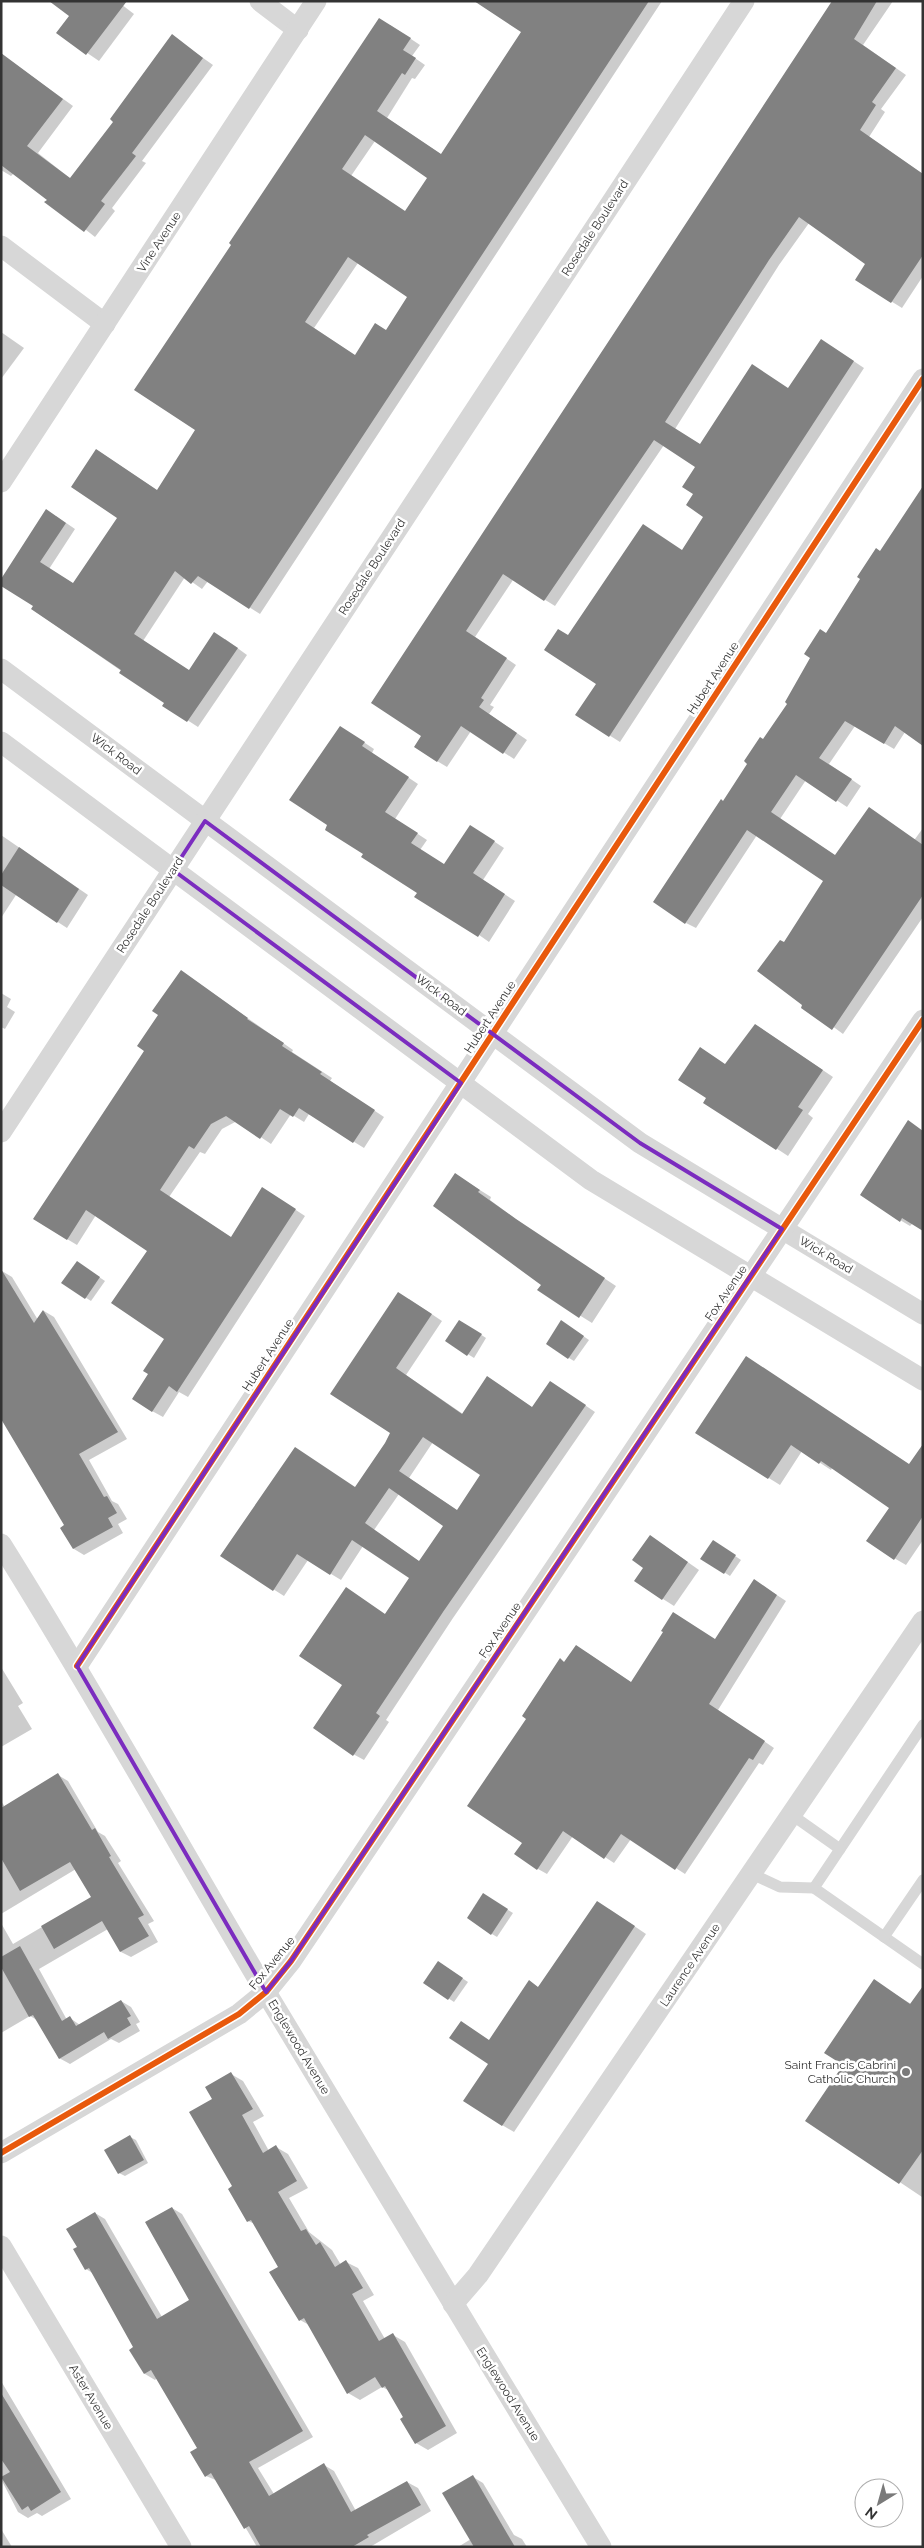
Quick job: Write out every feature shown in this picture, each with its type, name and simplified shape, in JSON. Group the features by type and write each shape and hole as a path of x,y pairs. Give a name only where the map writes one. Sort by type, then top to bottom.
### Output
{"street":[{"path":"260,1 298,30"},
{"name":"Vine Avenue","path":"2,478 316,1"},
{"name":"Rosedale Boulevard","path":"1,1132 744,1"},
{"path":"1,246 105,324"},
{"name":"Hubert Avenue","path":"77,1666 923,379"},
{"name":"Wick Road","path":"1,669 640,1143 923,1314"},
{"path":"1,742 591,1180 750,1278 923,1380"},
{"name":"Fox Avenue","path":"1,2153 239,2014 266,1992 291,1961 923,1020"},
{"name":"Englewood Avenue","path":"1,1544 77,1666 266,1992 452,2304 601,2547"},
{"name":"Laurence Avenue","path":"452,2304 478,2275 923,1621"},
{"name":"Aster Avenue","path":"1,2246 181,2547"}],"lane":[{"path":"814,1888 923,1725"},
{"path":"792,1815 840,1849"},
{"path":"752,1874 780,1887 814,1888 923,1964"},
{"path":"884,1937 923,1880"}],"highlighted area":[{"path":"205,821 640,1143 782,1229 291,1961 266,1992 77,1666 461,1083 173,870"}],"building":[{"path":"49,1 127,1 86,55 56,33 69,16"},
{"path":"474,1 649,1 249,609 198,576 191,584 175,571 134,634 189,670 214,632 238,648 187,722 162,706 164,703 119,673 121,670 31,609 33,606 1,586 1,579 46,509 66,523 40,562 73,583 117,518 71,487 96,449 157,490 195,430 134,390 231,245 229,243 379,18 411,38 403,50 416,58 405,75 402,73 377,111 441,154 521,32","holes":["365,135 427,178 405,211 342,169","348,257 407,297 386,330 375,323 355,355 305,322"]},
{"path":"832,1 877,1 854,39 896,68 872,102 876,105 860,130 923,174 923,255 891,303 855,280 865,264 799,217 769,260 665,422 700,444 752,364 788,388 821,339 854,361 609,737 575,715 596,684 544,650 558,629 568,635 643,524 682,550 703,517 686,505 693,494 682,487 695,467 654,440 544,601 503,574 466,631 507,658 481,698 484,700 479,707 517,733 503,754 461,726 437,762 414,747 421,736 371,703"},
{"path":"172,34 203,58 132,153 136,156 101,201 105,204 84,232 44,202 47,200 1,165 1,53 63,99 27,146 70,178 113,122 110,119"},
{"path":"923,486 923,746 895,726 884,744 845,721 819,758 852,779 836,802 796,775 771,812 835,855 869,807 923,845 923,895 832,1030 801,1008 802,1005 757,971 780,940 784,942 823,881 747,830 685,924 653,902 721,799 723,801 747,764 744,761 760,737 763,739 787,704 785,702 810,658 804,654 820,629 826,633 860,579 857,577 876,548 880,551"},
{"path":"340,726 365,742 362,746 409,777 385,812 418,833 411,843 444,864 470,825 495,841 473,873 505,894 478,937 414,897 417,893 361,857 363,854 325,830 327,825 289,800"},
{"path":"19,847 79,889 57,923 1,885 1,875"},
{"path":"181,970 247,1019 284,1043 282,1046 322,1072 320,1074 375,1110 353,1143 299,1108 293,1117 280,1109 260,1139 226,1116 211,1124 194,1149 189,1146 160,1190 231,1237 262,1187 296,1209 177,1392 169,1386 152,1412 132,1399 148,1374 143,1371 164,1339 111,1303 147,1251 86,1210 67,1240 33,1219 144,1051 137,1046 158,1015 152,1011"},
{"path":"755,1024 823,1070 798,1107 803,1110 776,1150 703,1103 706,1098 678,1080 700,1047 725,1064"},
{"path":"908,1120 923,1131 923,1231 902,1218 900,1222 860,1195"},
{"path":"455,1173 516,1219 605,1278 579,1318 537,1290 541,1285 433,1206"},
{"path":"77,1261 100,1277 85,1299 61,1283"},
{"path":"1,1269 34,1323 43,1310 118,1432 79,1454 104,1497 107,1496 117,1513 108,1518 113,1527 73,1549 60,1528 64,1525 1,1419"},
{"path":"398,1292 432,1314 396,1368 462,1414 487,1376 532,1407 550,1381 586,1405 443,1612 376,1713 380,1716 353,1756 313,1728 342,1685 299,1656 346,1587 385,1614 409,1578 352,1540 330,1575 297,1554 273,1591 220,1556 295,1447 355,1487 385,1443 390,1433 330,1394","holes":["423,1437 480,1475 457,1510 399,1471","389,1488 443,1526 419,1561 365,1523"]},
{"path":"459,1320 482,1334 467,1356 445,1341"},
{"path":"561,1320 584,1336 568,1359 546,1344"},
{"path":"746,1356 909,1464 923,1444 923,1516 894,1560 866,1541 889,1508 821,1461 819,1464 791,1445 768,1479 695,1433"},
{"path":"650,1535 688,1562 662,1600 634,1581 643,1568 632,1560"},
{"path":"713,1540 736,1555 724,1574 700,1559"},
{"path":"754,1579 777,1595 709,1704 765,1741 753,1760 749,1758 675,1870 621,1834 604,1859 563,1831 537,1870 514,1854 522,1843 467,1806 526,1719 522,1716 560,1658 564,1662 576,1645 631,1682 663,1632 661,1631 673,1612 715,1639"},
{"path":"58,1773 92,1830 95,1828 111,1856 109,1857 144,1915 138,1918 149,1936 120,1952 102,1921 54,1949 41,1926 91,1897 70,1862 20,1891 1,1858 1,1808"},
{"path":"483,1893 508,1909 491,1935 467,1918"},
{"path":"597,1901 635,1926 502,2126 463,2101 488,2064 449,2038 461,2021 489,2040 529,1980 538,1987"},
{"path":"20,1946 62,2021 70,2016 76,2026 121,2000 131,2016 127,2018 131,2025 108,2039 104,2032 59,2059 33,2015 29,2017 1,1967 1,1957"},
{"path":"438,1961 463,1978 448,2000 423,1983"},
{"path":"874,1979 910,2004 923,1986 923,2150 899,2184 805,2121 843,2065 824,2053"},
{"path":"231,2072 253,2109 242,2115 263,2153 276,2145 297,2181 278,2192 301,2231 306,2229 316,2245 320,2242 335,2267 346,2260 363,2288 352,2294 379,2341 393,2333 446,2426 415,2444 400,2419 403,2417 385,2386 382,2388 375,2377 347,2394 304,2318 299,2321 269,2272 278,2267 251,2220 247,2222 228,2189 232,2186 189,2112 212,2099 205,2087"},
{"path":"130,2135 144,2160 118,2174 104,2150"},
{"path":"172,2207 303,2431 249,2462 269,2496 324,2463 351,2512 407,2481 421,2505 367,2535 369,2537 352,2547 261,2547 249,2526 244,2529 211,2473 205,2477 190,2452 197,2448 151,2370 144,2374 129,2350 133,2347 89,2268 85,2270 73,2249 77,2247 66,2229 95,2212 157,2319 189,2300 145,2222"},
{"path":"1,2393 61,2492 31,2511 28,2506 22,2510 1,2477 10,2472 1,2459"},
{"path":"473,2475 515,2547 474,2547 442,2493"}],"cycle path":[{"path":"77,1666 923,379"},
{"path":"1,2153 239,2014 266,1992 291,1961 923,1020"}],"place":[{"name":"Saint Francis Cabrini Catholic Church","path":"906,2072"}]}
